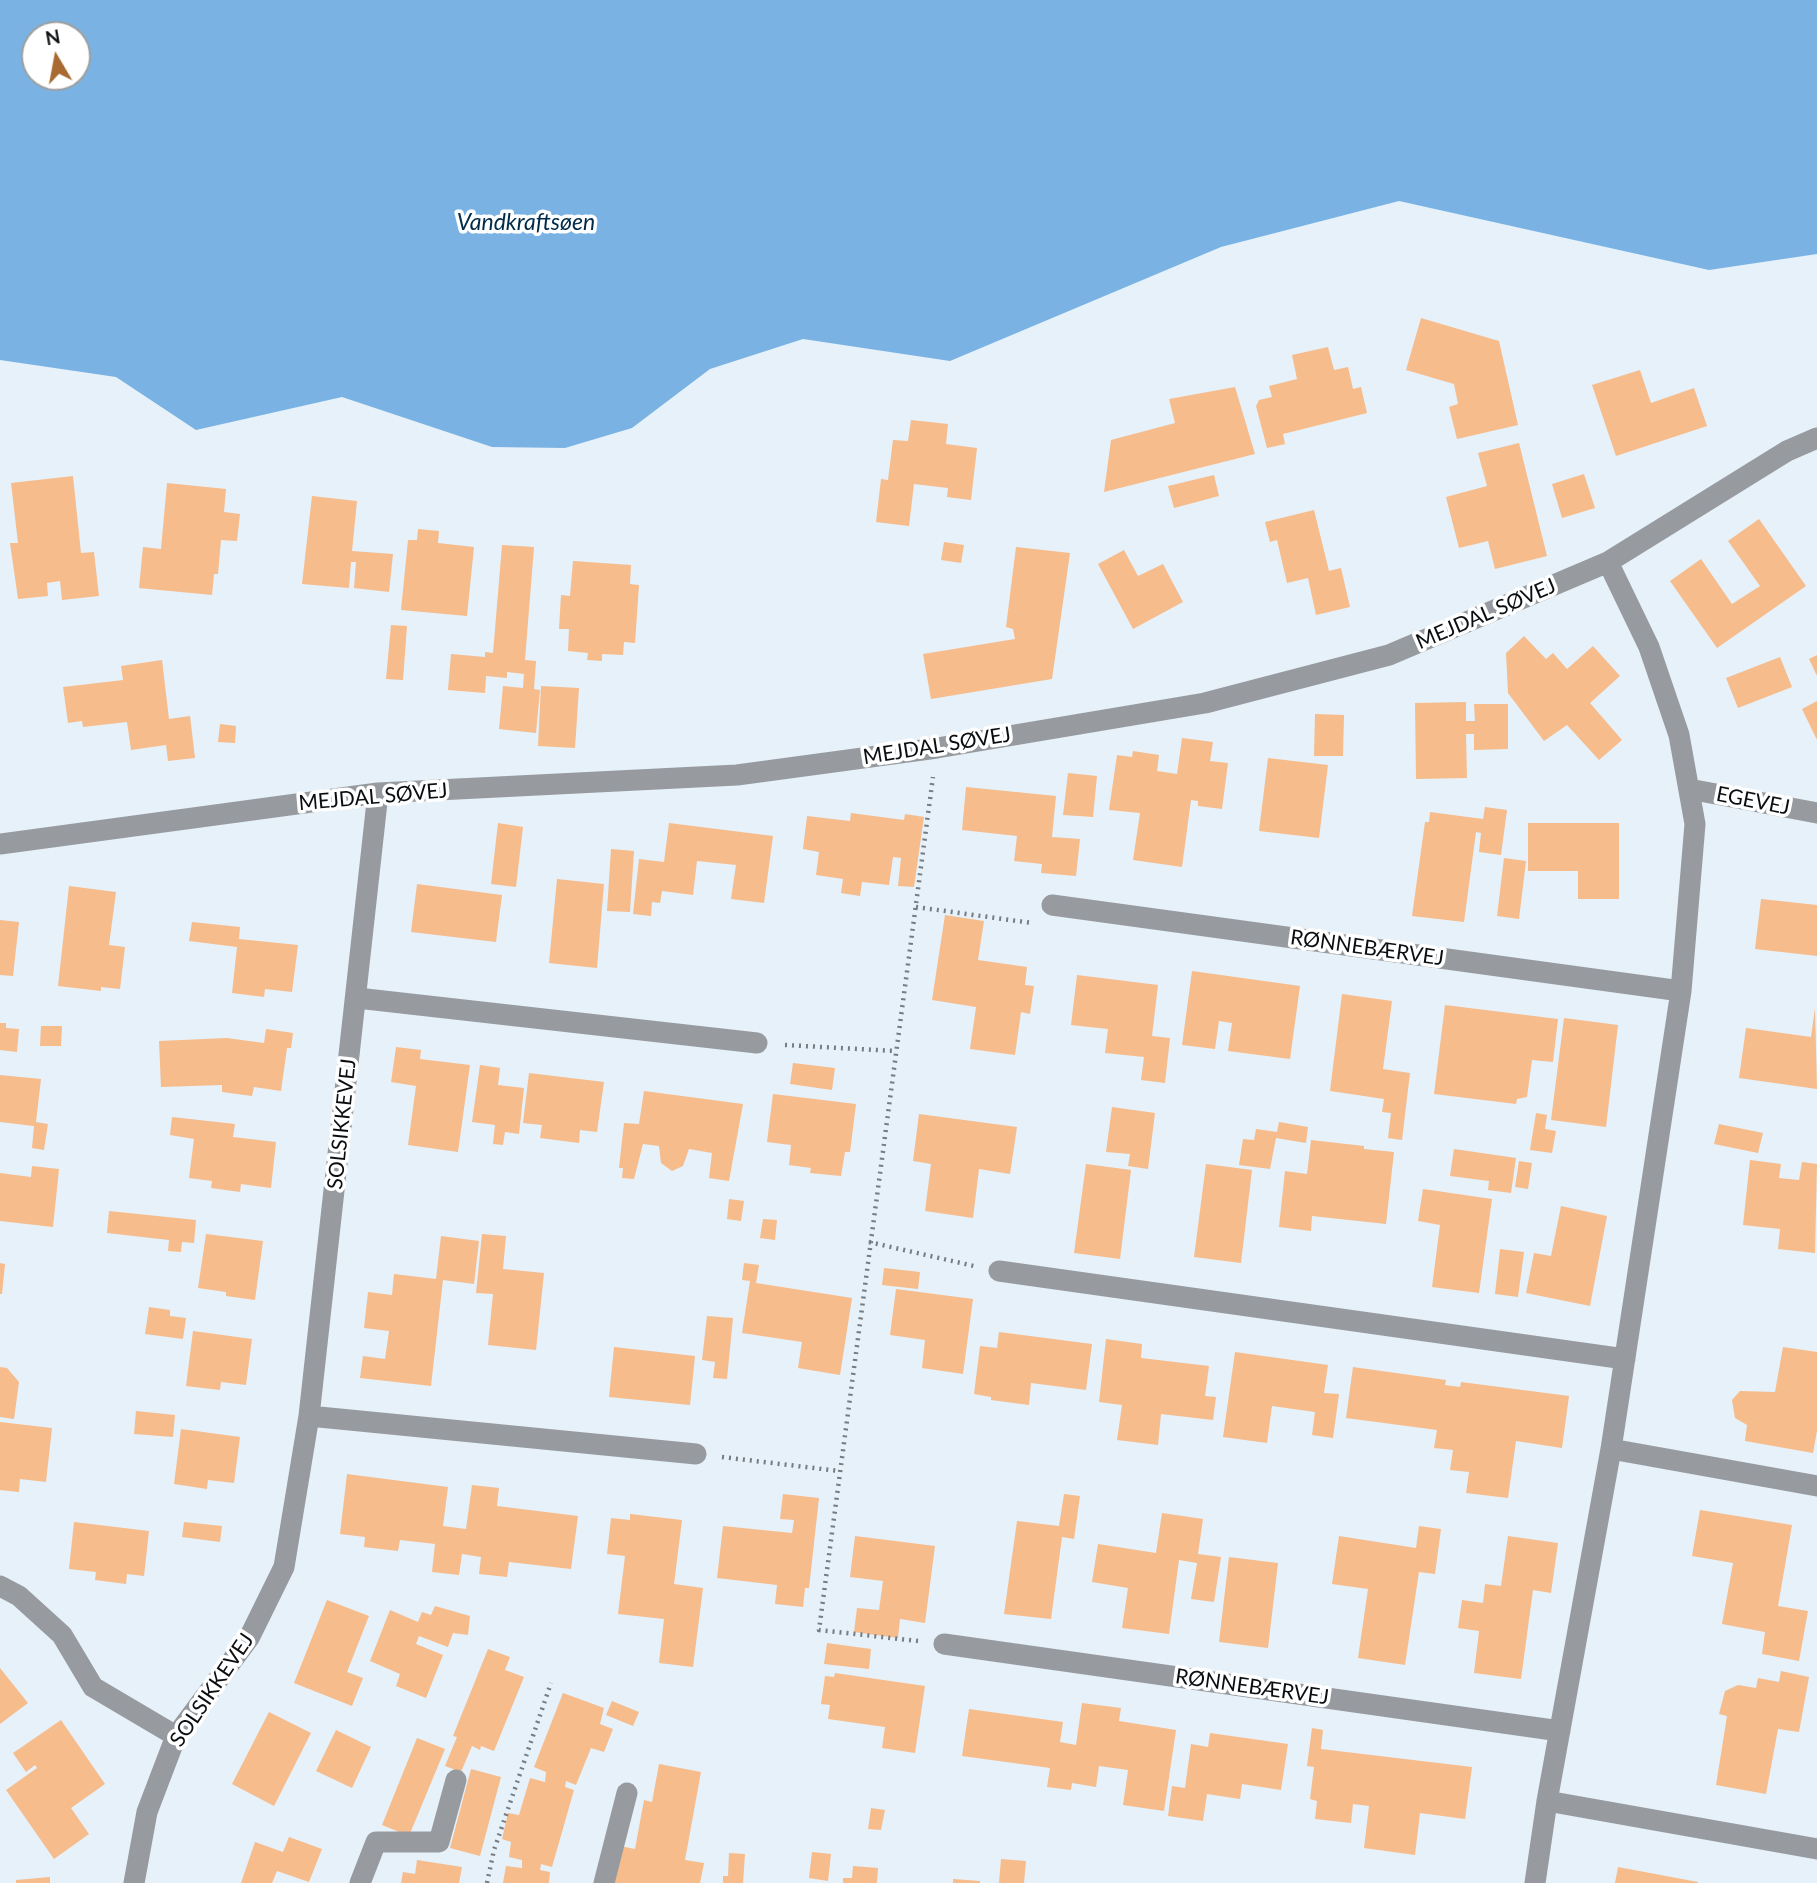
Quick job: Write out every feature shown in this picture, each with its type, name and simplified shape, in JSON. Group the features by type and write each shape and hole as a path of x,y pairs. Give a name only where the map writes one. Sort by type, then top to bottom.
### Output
{"street":[{"name":"MEJDAL SØVEJ","path":"0,844 377,793 737,775 937,748 1205,703 1389,655 1608,562 1787,451 1817,438"},
{"path":"1535,1883 1547,1801 1611,1449 1681,991 1695,824 1679,735 1649,647 1608,562"},
{"name":"EGEVEJ","path":"1689,789 1817,813"},
{"name":"SOLSIKKEVEJ","path":"134,1883 147,1812 176,1736 249,1638 284,1567 309,1416 357,998 377,793"},
{"name":"RØNNEBÆRVEJ","path":"1052,905 1681,991"},
{"path":"357,998 757,1043"},
{"path":"999,1271 1625,1359"},
{"path":"309,1416 696,1454"},
{"path":"1611,1449 1817,1486"},
{"path":"0,1586 19,1596 62,1635 93,1687 176,1736"},
{"name":"RØNNEBÆRVEJ","path":"944,1644 1560,1731"},
{"path":"360,1883 376,1842 439,1842 456,1780"},
{"path":"604,1883 627,1793"},
{"path":"1547,1801 1817,1849"}],"path":[{"path":"937,748 819,1630 944,1644"},
{"path":"915,907 1034,924 1052,905"},
{"path":"757,1043 895,1051"},
{"path":"869,1242 999,1271"},
{"path":"696,1454 839,1471"},
{"path":"487,1883 494,1850 551,1683"}],"water":[{"name":"Vandkraftsøen","path":"0,0 1817,0 1817,254 1709,270 1399,201 1221,247 950,361 803,339 710,369 632,428 565,448 492,447 342,397 196,430 116,377 0,360"}],"building":[{"path":"1421,318 1499,341 1518,425 1457,439 1449,407 1458,404 1454,384 1406,370"},
{"path":"1328,347 1334,370 1348,367 1353,389 1361,387 1367,413 1283,434 1285,444 1267,448 1256,406 1259,400 1272,397 1269,386 1297,379 1292,355"},
{"path":"1640,370 1651,403 1694,388 1707,426 1616,456 1592,385"},
{"path":"1235,387 1255,454 1104,492 1111,440 1175,423 1169,399"},
{"path":"911,420 948,424 946,444 977,448 971,500 947,497 948,488 914,484 909,526 876,522 881,479 888,480 893,440 908,441"},
{"path":"1519,443 1547,556 1495,569 1488,541 1459,548 1446,497 1487,486 1478,453"},
{"path":"1584,474 1595,508 1562,518 1552,484"},
{"path":"1214,475 1219,496 1174,508 1168,486"},
{"path":"73,476 81,553 94,552 99,596 62,600 60,581 47,583 48,596 18,599 10,543 18,543 11,483"},
{"path":"167,483 226,489 224,512 240,514 237,541 221,540 218,574 214,574 212,595 139,588 143,547 161,549"},
{"path":"312,496 357,501 352,551 393,554 389,592 354,588 356,562 351,562 349,588 302,584"},
{"path":"1314,510 1329,571 1341,568 1350,607 1316,615 1308,578 1287,583 1277,540 1270,542 1265,522"},
{"path":"1759,519 1806,586 1717,648 1670,581 1701,559 1732,604 1760,586 1728,541"},
{"path":"418,529 439,531 438,543 474,547 467,616 401,610 408,540 417,540"},
{"path":"944,542 964,545 961,563 941,560"},
{"path":"502,545 534,547 525,660 536,661 534,689 540,690 536,733 499,729 503,686 523,688 524,674 507,672 507,678 486,676 485,693 448,690 451,654 485,657 485,652 493,653"},
{"path":"1016,547 1070,553 1052,679 931,699 923,654 1015,639 1013,629 1006,627"},
{"path":"1124,550 1138,576 1163,564 1183,602 1133,629 1098,564"},
{"path":"573,561 631,565 630,584 639,585 635,643 624,642 623,655 602,654 602,661 587,660 588,653 568,651 569,629 559,629 561,595 570,596"},
{"path":"391,625 407,626 403,680 386,679"},
{"path":"1524,636 1546,659 1553,653 1567,669 1593,646 1620,676 1590,703 1622,740 1599,760 1567,725 1544,741 1508,693 1506,653"},
{"path":"1817,655 1817,676 1809,659"},
{"path":"1780,657 1792,687 1738,708 1726,678"},
{"path":"162,660 169,719 190,716 195,758 168,761 166,745 131,750 127,722 83,727 82,721 68,723 63,687 123,680 121,666"},
{"path":"541,686 579,688 575,748 538,746"},
{"path":"1817,701 1817,740 1802,709"},
{"path":"1466,702 1466,721 1475,721 1474,704 1508,704 1508,749 1474,750 1474,734 1466,734 1467,778 1416,779 1415,703"},
{"path":"1315,714 1344,715 1343,756 1314,756"},
{"path":"220,724 236,726 235,743 218,742"},
{"path":"1182,738 1213,742 1210,761 1228,763 1222,809 1198,806 1198,801 1191,800 1182,867 1133,860 1140,813 1109,810 1117,755 1132,757 1133,751 1159,755 1157,771 1177,774"},
{"path":"1268,758 1328,765 1319,838 1259,831"},
{"path":"1068,773 1097,776 1093,817 1063,815"},
{"path":"966,787 1056,796 1052,837 1080,839 1076,876 1041,873 1042,864 1014,861 1017,836 962,830"},
{"path":"1485,807 1507,810 1501,855 1479,852 1481,833 1476,832 1464,922 1412,916 1425,822 1429,822 1430,812 1483,819"},
{"path":"851,813 904,820 905,814 924,817 914,887 898,886 901,858 893,857 889,885 862,882 860,896 841,893 843,879 816,875 819,852 803,849 807,816 850,821"},
{"path":"498,823 523,827 516,887 491,884"},
{"path":"669,823 773,836 764,903 731,899 736,865 697,861 693,895 662,891 660,903 652,902 651,916 633,914 639,859 664,862"},
{"path":"1528,823 1619,823 1619,899 1578,899 1578,871 1528,871"},
{"path":"611,849 634,851 630,912 607,911"},
{"path":"1504,858 1526,861 1519,919 1497,916"},
{"path":"557,879 604,884 597,968 549,963"},
{"path":"417,884 502,895 496,942 411,932"},
{"path":"69,886 116,892 109,945 125,947 120,989 101,987 101,991 58,986"},
{"path":"1761,899 1817,905 1817,956 1755,949"},
{"path":"945,915 984,921 978,960 1027,967 1025,985 1034,986 1030,1014 1021,1012 1015,1055 970,1049 976,1007 932,1000"},
{"path":"0,920 19,922 13,976 0,975"},
{"path":"192,922 240,927 239,939 298,945 292,992 265,989 264,997 232,993 237,947 189,941"},
{"path":"1192,971 1300,986 1290,1059 1228,1051 1232,1023 1219,1021 1215,1049 1182,1045"},
{"path":"1077,975 1158,985 1152,1036 1170,1038 1165,1083 1141,1080 1144,1057 1105,1053 1108,1029 1071,1025"},
{"path":"1342,994 1392,1001 1383,1069 1410,1073 1402,1140 1388,1138 1391,1113 1382,1112 1384,1099 1330,1091"},
{"path":"1445,1005 1558,1019 1553,1062 1532,1060 1527,1097 1517,1099 1516,1104 1434,1094"},
{"path":"1815,1008 1817,1089 1739,1078 1746,1028 1811,1037"},
{"path":"1564,1018 1618,1025 1606,1127 1551,1120"},
{"path":"0,1023 6,1023 6,1028 19,1029 17,1052 0,1050"},
{"path":"41,1026 62,1026 61,1046 40,1046"},
{"path":"266,1029 293,1033 291,1048 287,1048 281,1091 254,1087 252,1096 222,1092 222,1085 161,1087 159,1041 227,1038 264,1043"},
{"path":"396,1047 421,1050 420,1059 470,1065 458,1152 408,1145 416,1086 391,1082"},
{"path":"793,1063 835,1068 832,1090 790,1084"},
{"path":"480,1065 500,1068 498,1085 524,1088 519,1134 505,1132 503,1145 493,1144 495,1125 472,1122"},
{"path":"529,1073 604,1082 597,1132 580,1130 579,1143 540,1138 542,1125 523,1123"},
{"path":"0,1075 41,1079 36,1122 48,1124 44,1150 32,1148 34,1126 0,1122"},
{"path":"644,1091 743,1104 729,1181 709,1178 712,1153 689,1149 683,1166 672,1171 661,1163 659,1146 643,1144 634,1179 622,1178 623,1168 619,1168 624,1123 639,1124"},
{"path":"773,1094 856,1104 850,1152 845,1152 841,1176 810,1173 811,1168 789,1165 791,1145 767,1142"},
{"path":"1112,1107 1155,1113 1148,1169 1128,1166 1130,1154 1106,1152"},
{"path":"1536,1113 1547,1115 1545,1129 1556,1131 1552,1153 1530,1150"},
{"path":"919,1114 1017,1127 1010,1174 979,1169 973,1218 925,1211 931,1164 913,1161"},
{"path":"172,1117 235,1124 233,1137 276,1142 271,1188 241,1184 240,1192 211,1188 212,1181 189,1178 194,1139 170,1135"},
{"path":"1279,1122 1308,1127 1306,1143 1276,1138 1270,1169 1239,1165 1243,1139 1254,1140 1256,1129 1277,1132"},
{"path":"1719,1124 1763,1133 1758,1153 1714,1144"},
{"path":"1311,1140 1394,1152 1386,1224 1312,1216 1311,1231 1279,1227 1285,1171 1307,1174"},
{"path":"1454,1149 1516,1158 1511,1193 1488,1190 1489,1181 1450,1176"},
{"path":"1750,1160 1781,1164 1779,1178 1799,1180 1802,1162 1817,1164 1815,1253 1778,1249 1780,1229 1743,1225"},
{"path":"1519,1161 1532,1163 1528,1189 1515,1187"},
{"path":"1086,1164 1131,1170 1120,1259 1074,1253"},
{"path":"1206,1164 1252,1170 1241,1263 1194,1257"},
{"path":"32,1166 59,1169 53,1227 0,1221 0,1173 31,1177"},
{"path":"1423,1189 1492,1199 1479,1293 1432,1287 1440,1225 1418,1221"},
{"path":"729,1199 744,1201 741,1221 727,1219"},
{"path":"1561,1206 1607,1216 1590,1306 1526,1293 1534,1253 1551,1256"},
{"path":"109,1211 196,1220 194,1243 182,1242 181,1252 168,1251 169,1240 107,1233"},
{"path":"763,1219 777,1220 775,1240 760,1238"},
{"path":"206,1234 263,1241 255,1300 198,1288"},
{"path":"482,1234 506,1236 503,1269 544,1273 536,1350 488,1345 493,1294 476,1293"},
{"path":"441,1236 479,1241 474,1284 443,1280 431,1386 360,1378 363,1356 385,1359 389,1331 364,1328 368,1292 392,1295 394,1274 436,1279"},
{"path":"1500,1249 1524,1252 1518,1297 1495,1294"},
{"path":"0,1263 5,1264 2,1294 0,1294"},
{"path":"744,1263 759,1265 756,1283 852,1298 840,1375 798,1368 802,1342 742,1333 750,1281 742,1280"},
{"path":"884,1268 920,1272 918,1289 882,1285"},
{"path":"896,1289 973,1299 963,1374 922,1368 925,1340 890,1335"},
{"path":"149,1307 170,1310 170,1316 186,1318 183,1339 145,1334"},
{"path":"707,1316 733,1318 727,1379 713,1378 715,1362 702,1360"},
{"path":"193,1331 252,1339 246,1385 221,1382 220,1390 186,1386"},
{"path":"999,1332 1092,1344 1086,1390 1031,1383 1029,1405 991,1400 991,1397 974,1394 980,1346 997,1348"},
{"path":"1106,1339 1142,1344 1141,1358 1209,1366 1205,1396 1216,1397 1213,1420 1161,1414 1158,1445 1117,1440 1122,1405 1099,1402"},
{"path":"614,1347 695,1356 690,1405 609,1397"},
{"path":"1783,1347 1817,1352 1817,1431 1813,1453 1745,1441 1747,1425 1735,1418 1732,1400 1740,1391 1775,1392"},
{"path":"1235,1352 1328,1365 1324,1393 1339,1394 1333,1438 1312,1435 1315,1412 1272,1406 1267,1443 1223,1437"},
{"path":"0,1367 7,1368 19,1382 14,1419 0,1417"},
{"path":"1353,1367 1446,1380 1445,1385 1460,1387 1461,1382 1569,1396 1562,1448 1516,1441 1508,1498 1466,1493 1469,1472 1450,1470 1453,1450 1434,1448 1437,1430 1346,1418"},
{"path":"136,1411 175,1415 173,1437 134,1434"},
{"path":"0,1422 52,1428 46,1482 20,1479 19,1492 0,1490"},
{"path":"181,1429 240,1437 234,1483 208,1480 207,1489 174,1484"},
{"path":"347,1474 448,1487 443,1526 466,1529 472,1485 499,1488 497,1506 578,1516 571,1569 509,1562 507,1577 479,1574 481,1557 462,1554 459,1575 432,1572 435,1544 400,1540 398,1551 364,1547 365,1537 340,1534"},
{"path":"783,1494 819,1498 809,1588 805,1588 803,1607 775,1604 777,1585 717,1578 723,1526 792,1533 794,1520 780,1519"},
{"path":"1064,1494 1080,1496 1074,1539 1062,1537 1051,1619 1004,1614 1017,1521 1059,1526"},
{"path":"1700,1510 1792,1525 1778,1606 1808,1611 1799,1661 1762,1654 1765,1632 1722,1624 1733,1563 1692,1556"},
{"path":"1162,1513 1203,1519 1198,1554 1221,1557 1214,1602 1191,1599 1197,1563 1179,1560 1169,1634 1122,1628 1128,1588 1092,1582 1098,1544 1156,1553"},
{"path":"630,1514 682,1520 674,1584 703,1588 693,1667 659,1663 664,1619 618,1614 625,1556 607,1554 611,1518 630,1520"},
{"path":"74,1522 149,1531 144,1576 127,1574 126,1584 95,1580 96,1572 69,1569"},
{"path":"184,1522 222,1526 220,1542 182,1537"},
{"path":"1419,1526 1441,1529 1435,1574 1419,1572 1405,1665 1358,1658 1368,1589 1332,1584 1339,1536 1416,1548"},
{"path":"855,1536 935,1546 925,1623 900,1619 898,1638 854,1632 857,1608 879,1610 883,1581 850,1577"},
{"path":"1508,1536 1558,1543 1551,1593 1533,1590 1521,1679 1474,1673 1479,1631 1458,1628 1462,1600 1483,1603 1485,1584 1501,1586"},
{"path":"1229,1557 1278,1563 1268,1648 1219,1642"},
{"path":"327,1600 369,1616 347,1672 363,1678 352,1706 294,1683"},
{"path":"435,1606 470,1616 468,1635 453,1633 448,1647 419,1636 416,1644 443,1655 426,1698 396,1686 400,1674 370,1661 390,1610 418,1622 422,1612 431,1615"},
{"path":"827,1643 871,1649 869,1669 824,1664"},
{"path":"488,1649 510,1657 505,1670 524,1677 494,1751 481,1746 480,1750 472,1746 461,1772 445,1766 457,1737 453,1736"},
{"path":"0,1668 28,1703 0,1724"},
{"path":"1781,1671 1809,1677 1799,1732 1778,1729 1766,1794 1716,1785 1727,1716 1719,1714 1725,1691 1738,1685 1756,1688 1758,1678 1779,1682"},
{"path":"835,1673 925,1686 915,1753 882,1748 885,1727 828,1719 830,1705 821,1704 825,1676 834,1677"},
{"path":"563,1693 604,1708 600,1724 613,1729 604,1752 591,1748 576,1785 566,1781 565,1787 574,1790 552,1867 541,1864 540,1870 550,1872 549,1883 503,1883 506,1866 522,1868 522,1860 509,1857 511,1842 502,1839 508,1813 519,1815 530,1778 545,1782 546,1772 534,1767"},
{"path":"612,1701 639,1712 633,1726 606,1715"},
{"path":"1082,1703 1121,1708 1119,1721 1176,1730 1164,1811 1123,1805 1128,1770 1099,1766 1096,1787 1072,1783 1071,1790 1047,1787 1050,1768 962,1756 969,1709 1063,1722 1060,1742 1076,1745"},
{"path":"269,1712 311,1733 274,1806 232,1784"},
{"path":"61,1720 105,1784 71,1808 89,1834 54,1859 6,1790 37,1768 35,1765 26,1772 13,1753"},
{"path":"1312,1728 1323,1730 1321,1749 1472,1767 1465,1819 1420,1813 1415,1855 1364,1848 1369,1806 1353,1804 1351,1823 1315,1819 1317,1801 1310,1799 1314,1767 1307,1766"},
{"path":"336,1730 371,1747 352,1788 316,1771"},
{"path":"1210,1733 1288,1744 1281,1790 1242,1784 1240,1799 1207,1794 1203,1821 1168,1816 1172,1786 1185,1788 1191,1744 1208,1747"},
{"path":"417,1738 445,1749 409,1836 382,1825"},
{"path":"659,1764 701,1772 685,1860 704,1863 700,1883 613,1883 620,1846 635,1849 644,1800 652,1802"},
{"path":"471,1769 501,1777 480,1856 450,1848"},
{"path":"871,1808 885,1810 881,1830 868,1829"},
{"path":"289,1837 322,1849 309,1882 277,1871 272,1883 241,1883 255,1842 283,1852"},
{"path":"812,1852 831,1854 828,1881 809,1878"},
{"path":"729,1853 745,1854 743,1883 723,1883 723,1876 728,1876"},
{"path":"1001,1859 1026,1861 1024,1883 999,1883"},
{"path":"417,1860 462,1867 459,1883 401,1883 403,1872 415,1874"},
{"path":"853,1866 878,1868 877,1883 843,1883 843,1878 852,1878"},
{"path":"1618,1867 1698,1882 1698,1883 1615,1883"},
{"path":"50,1877 50,1883 16,1883 16,1880"},
{"path":"953,1879 980,1881 980,1883 953,1883"}]}
